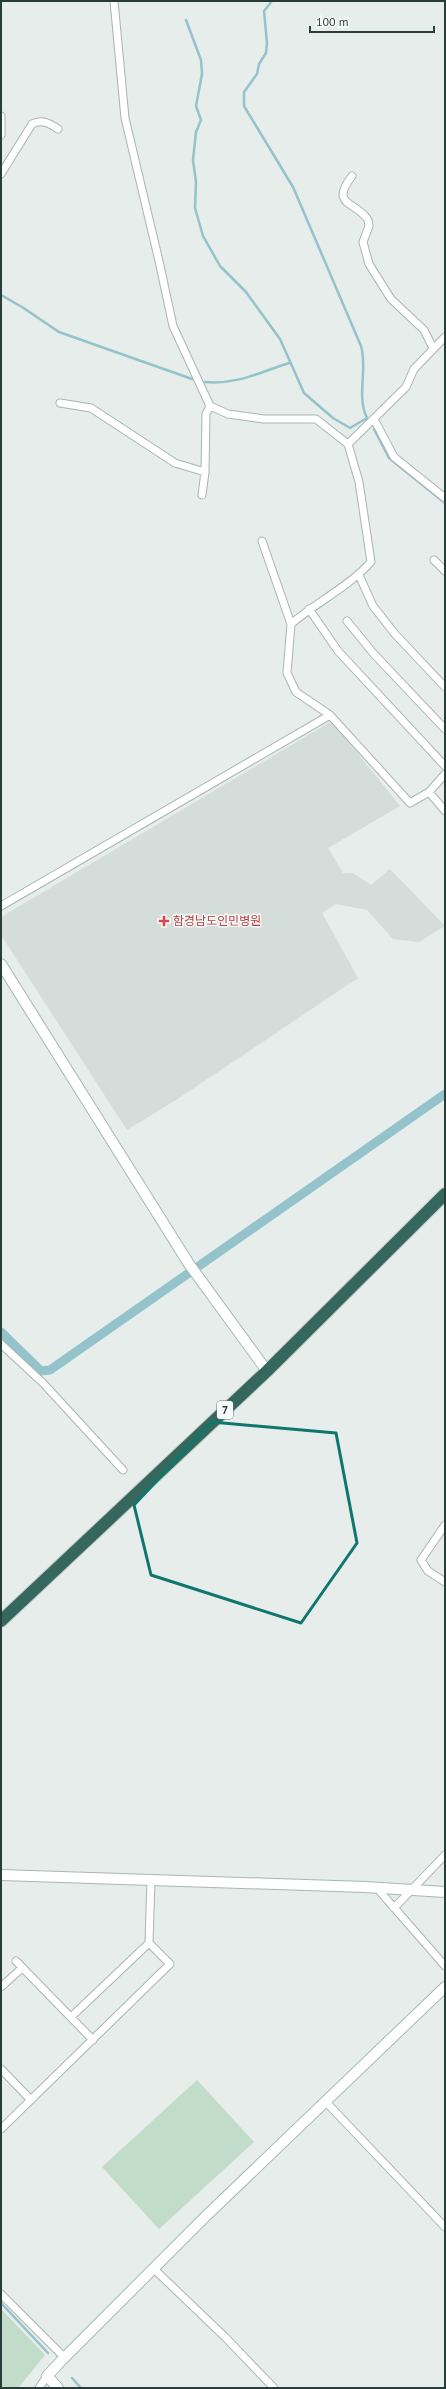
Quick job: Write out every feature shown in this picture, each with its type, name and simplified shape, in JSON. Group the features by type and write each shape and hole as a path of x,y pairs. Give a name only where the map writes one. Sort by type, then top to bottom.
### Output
{"highway":[{"name":"7","path":"1,1621 266,1371 445,1195"}],"street":[{"path":"114,1 125,118 173,326 210,406 228,414 264,419 316,419 348,444 359,482 371,562 359,575 309,609 291,624"},
{"path":"1,116 1,135"},
{"path":"1,174 32,124 38,121 47,122 58,129"},
{"path":"352,176 344,188 343,197 346,203 364,214 368,220 369,226 363,242 369,264 391,299 424,330 433,348"},
{"path":"348,444 406,387 414,370 433,348 445,337"},
{"path":"60,404 91,408 175,463 205,472"},
{"path":"202,495 205,472 206,414 210,406"},
{"path":"374,419 394,457 445,498"},
{"path":"262,541 291,624 287,673 296,692 330,716 410,803 428,792 445,774"},
{"path":"434,560 445,571"},
{"path":"359,575 373,606 395,634 445,687"},
{"path":"309,609 338,651 445,766"},
{"path":"347,621 373,653 421,701 445,729"},
{"path":"1,906 330,716"},
{"path":"428,792 445,811"},
{"path":"1,964 189,1264 266,1371"},
{"path":"1,1344 43,1383 123,1470"},
{"path":"445,1525 421,1560 428,1571 445,1582"},
{"path":"394,1908 445,1855"},
{"path":"1,1875 376,1887 445,1892"},
{"path":"1,2129 170,1964 150,1943 151,1880"},
{"path":"376,1887 445,1966"},
{"path":"71,2018 150,1943"},
{"path":"16,1961 93,2040"},
{"path":"1,1987 22,1968"},
{"path":"39,2388 47,2376 64,2358 153,2268 445,1987"},
{"path":"1,2069 31,2100"},
{"path":"326,2102 445,2227"},
{"path":"153,2268 225,2337 274,2388"},
{"path":"1,2294 64,2358"},
{"path":"47,2376 58,2388"}],"highlighted area":[{"path":"212,1422 336,1433 357,1543 301,1623 151,1575 134,1505"}],"shaded area":[{"name":"함경남도인민병원","path":"332,721 400,806 328,848 343,873 353,873 371,885 390,869 445,926 419,942 393,939 367,910 336,904 322,913 358,978 179,1098 127,1130 1,935 1,917"}],"green space":[{"path":"197,2080 254,2142 159,2229 102,2167"},
{"path":"1,2309 45,2355 18,2388 1,2388"}],"waterway":[{"path":"186,20 201,60 202,74 196,106 201,120 196,132 193,160 196,182 195,208 203,236 220,266 246,292 280,339 304,393 333,418 350,428 367,418 362,401 363,355 361,346 293,187 244,106 244,92 257,74 259,64 266,53 267,43 264,11 272,1"},
{"path":"1,295 59,332 192,379"},
{"path":"205,382 227,382 238,380 289,363"},
{"path":"374,429 389,458 445,503"},
{"path":"1,1332 41,1371 50,1370 445,1094"},
{"path":"1,2303 48,2353"},
{"path":"72,2378 81,2388"}],"place":[{"name":"함경남도인민병원","path":"164,921"}]}
